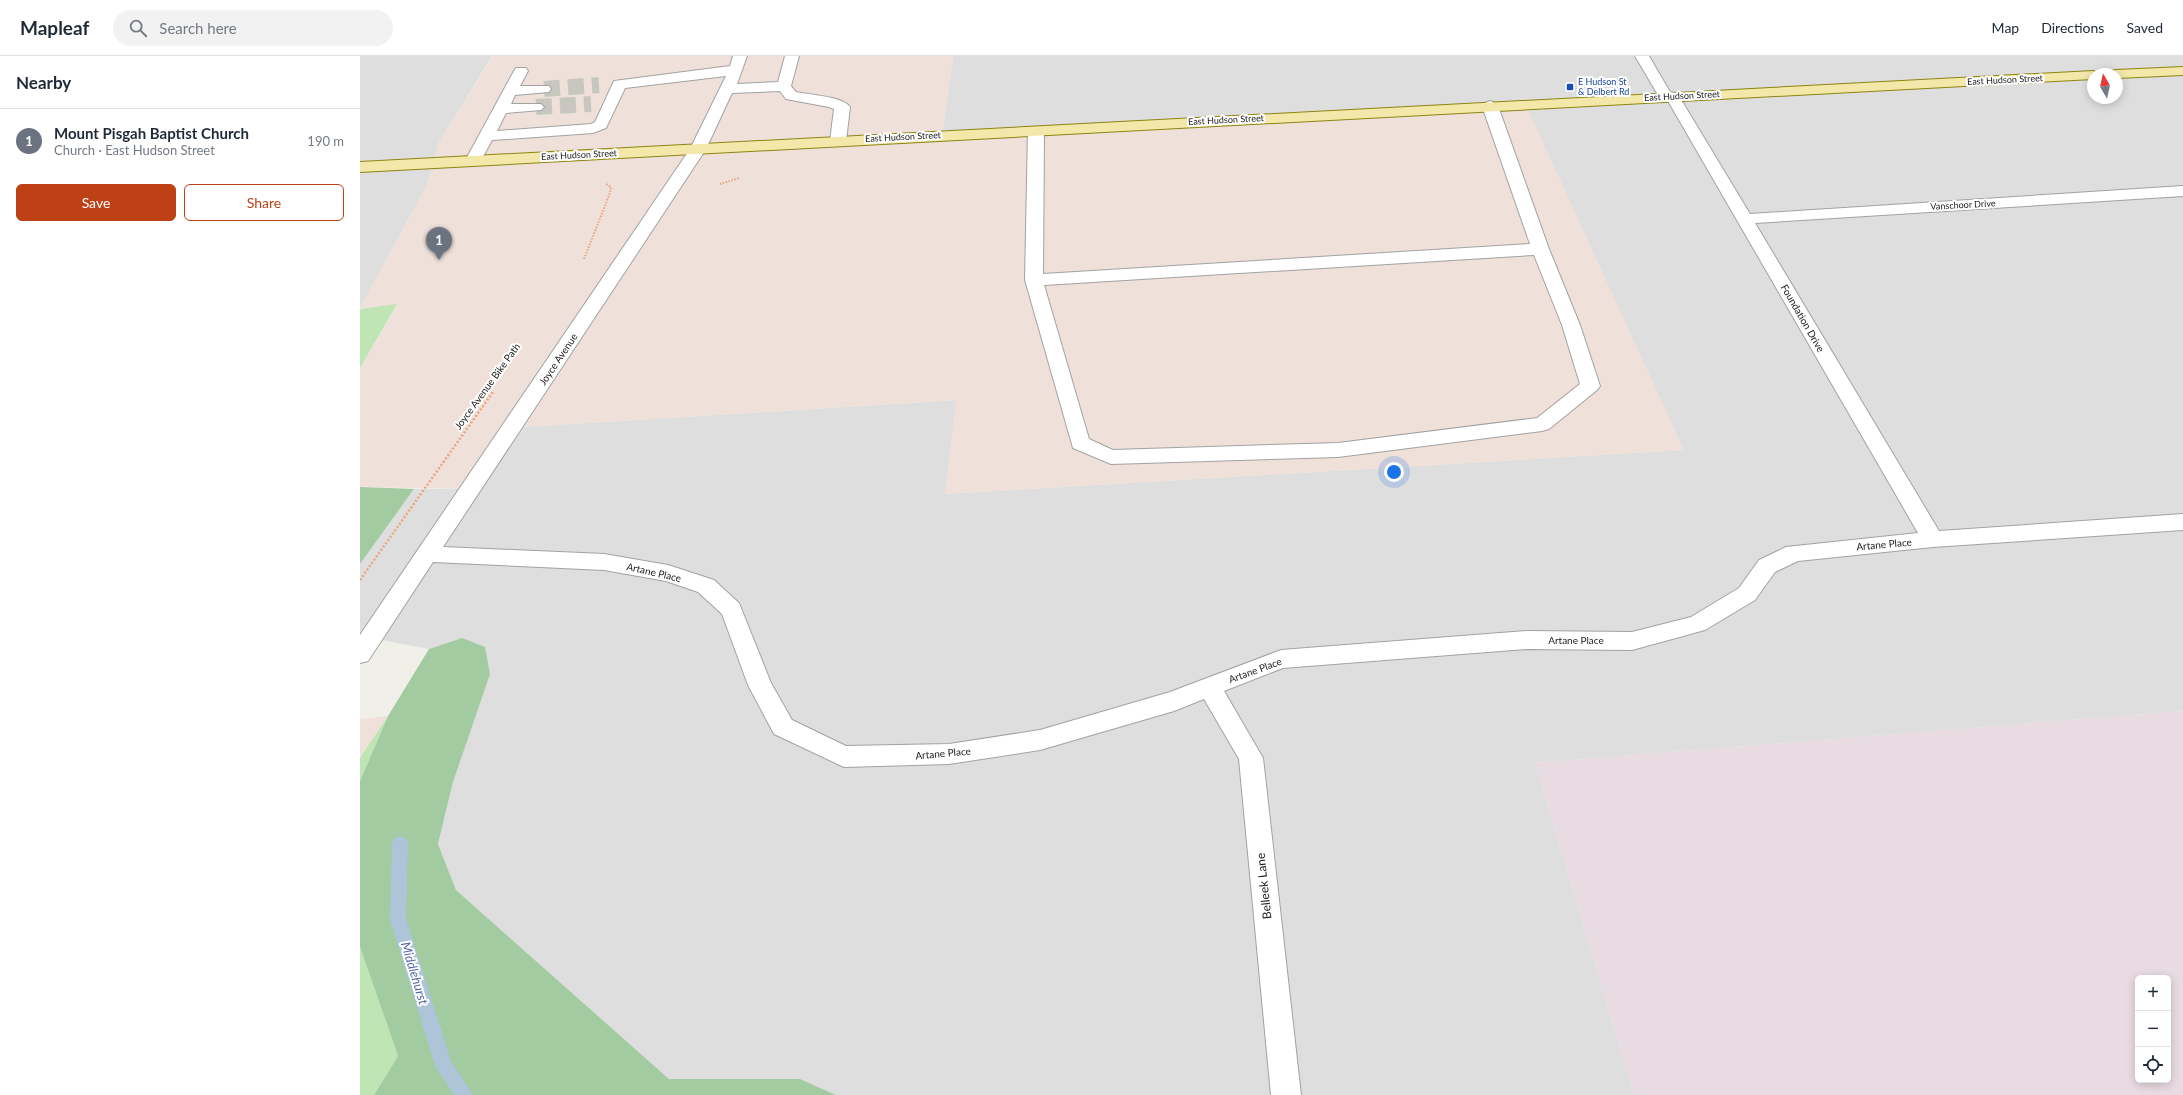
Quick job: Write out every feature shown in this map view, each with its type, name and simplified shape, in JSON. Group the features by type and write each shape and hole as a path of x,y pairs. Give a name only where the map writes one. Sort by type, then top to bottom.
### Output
{"main road":[{"path":"2123,74 2183,71"},
{"name":"East Hudson Street","path":"360,167 1669,96 2087,75"}],"street":[{"path":"792,56 784,86 791,96 833,103 842,107 838,141"},
{"name":"Foundation Drive","path":"1642,56 1669,96 1744,219 1933,540"},
{"path":"486,136 593,128 601,125 604,104 612,84 738,63"},
{"name":"Joyce Avenue","path":"360,654 698,149 738,63"},
{"path":"472,161 521,72"},
{"path":"726,89 784,86"},
{"path":"510,91 544,89"},
{"path":"1036,130 1034,280 1080,443 1111,457 1338,450 1542,424 1590,386 1571,325 1540,249 1490,106"},
{"path":"500,109 536,107"},
{"name":"Vanschoor Drive","path":"1744,219 2183,191"},
{"path":"1034,280 1540,249"},
{"name":"Artane Place","path":"427,554 604,562 668,573 706,586 731,609 760,685 783,727 844,757 949,754 1040,740 1174,701 1281,659 1527,640 1632,641 1698,624 1747,594 1767,566 1794,553 1933,540 2183,522"},
{"name":"Belleek Lane","path":"1209,687 1251,758 1286,1095"}],"path":[{"path":"581,265 610,193"},
{"name":"Joyce Avenue Bike Path","path":"360,580 498,386"}],"shaded area":[{"path":"360,56 492,56 438,144 427,185 360,308"},
{"path":"493,56 953,56 942,135 1525,103 1684,450 945,494 956,400 523,427 475,489 360,487 360,368 397,305 360,308 427,185 438,144"},
{"path":"953,56 2183,56 2183,711 1535,763 1634,1095 836,1095 800,1079 669,1079 456,890 438,844 453,782 462,638 429,649 360,636 360,564 414,489 475,489 523,427 957,400 945,494 1684,450 942,135"},
{"path":"2183,711 2183,1095 1634,1095 1535,763"},
{"path":"388,716 360,758 360,719"}],"green space":[{"path":"397,304 360,368 360,309"},
{"path":"360,487 414,489 360,564"},
{"path":"462,638 485,647 490,674 453,782 438,844 456,890 669,1079 800,1079 836,1095 374,1095 398,1056 360,947 360,781 388,716 429,649"},
{"path":"388,716 360,781 360,758"},
{"path":"360,947 398,1056 374,1095 360,1095"}],"waterway":[{"name":"Middlehurst","path":"400,843 398,919 444,1066 464,1095"}],"tunnel":[{"path":"544,89 599,85"},
{"path":"536,107 591,104"}],"place":[{"name":"E Hudson St & Delbert Rd","path":"1570,87"},
{"name":"Mount Pisgah Baptist Church","path":"439,260"}]}
